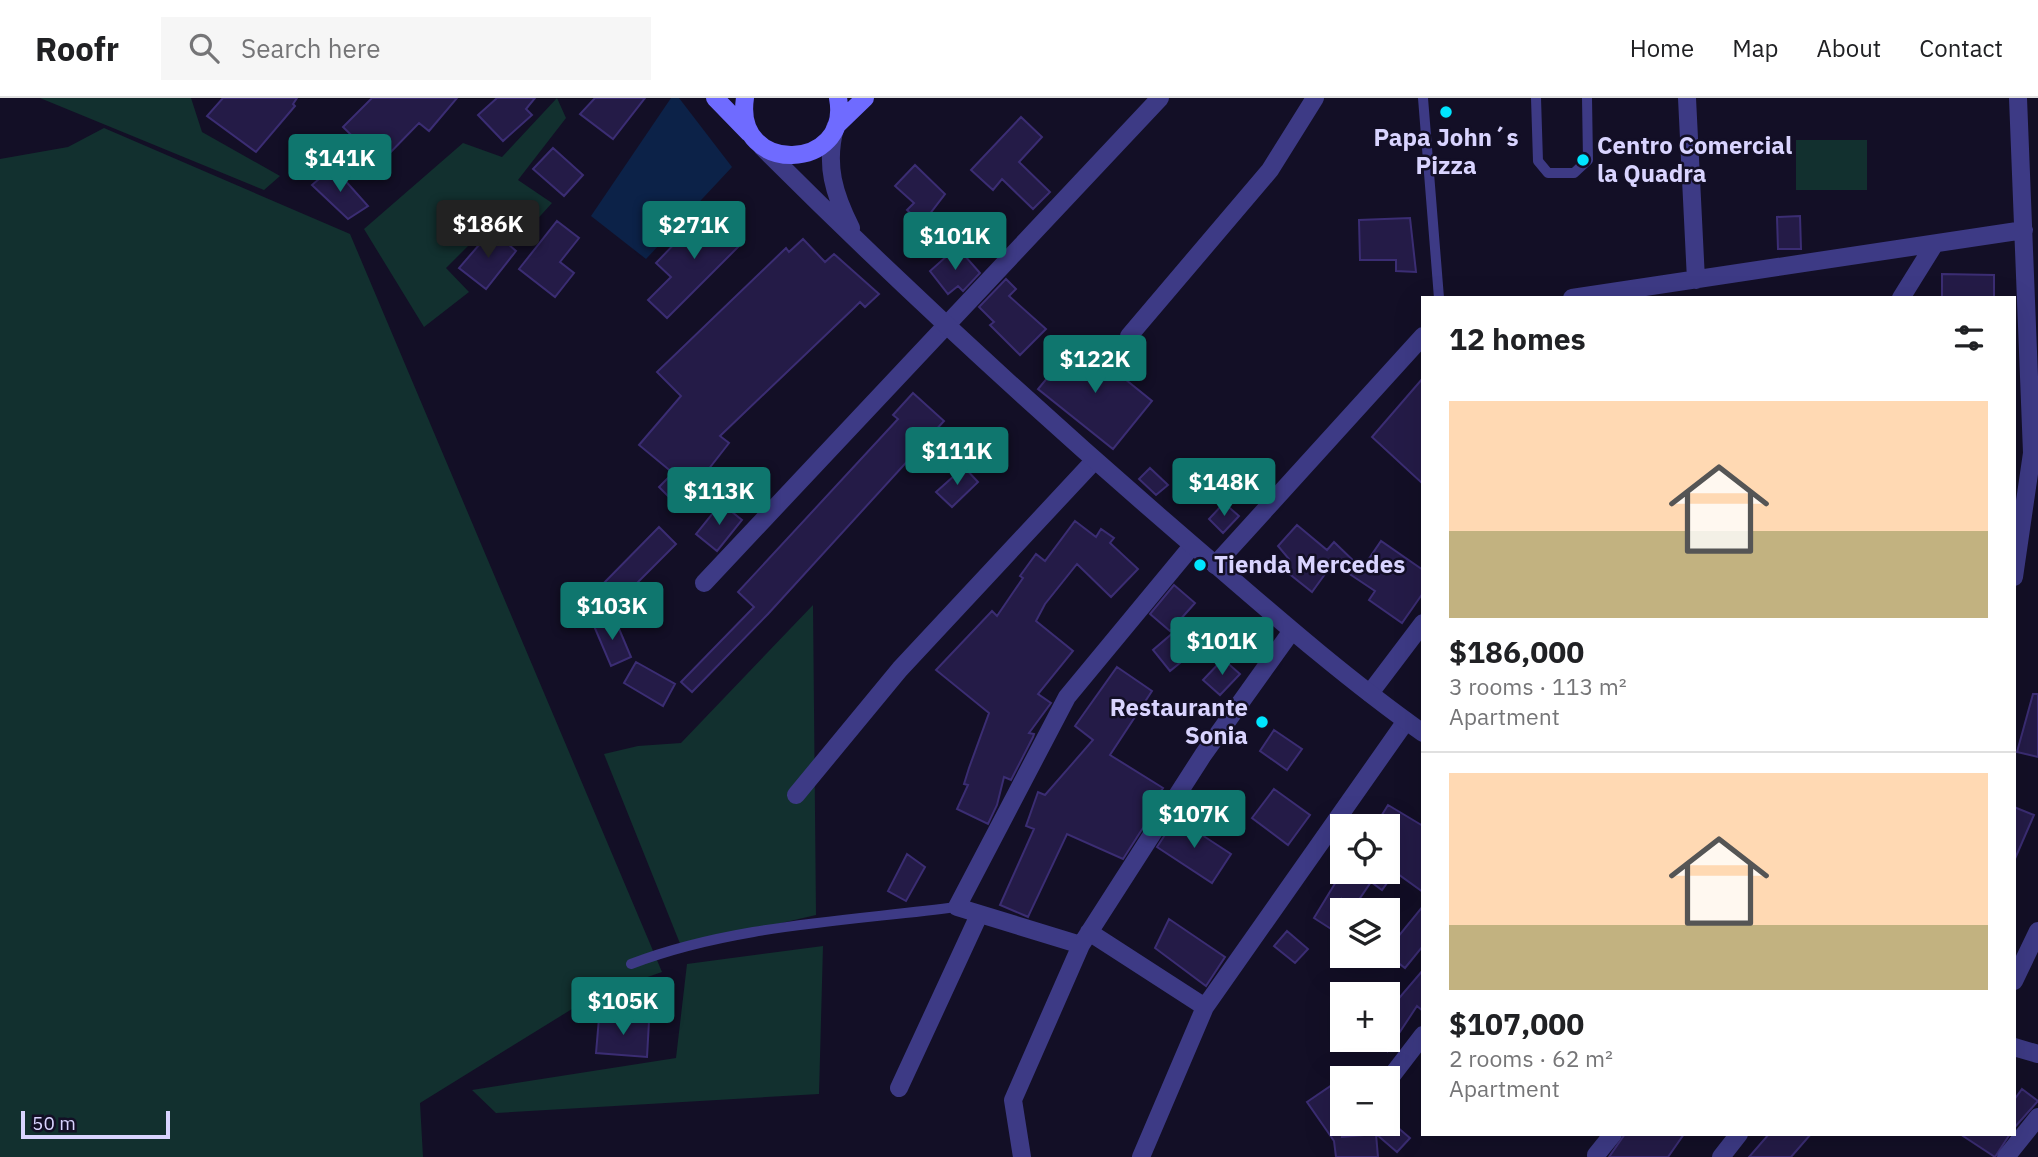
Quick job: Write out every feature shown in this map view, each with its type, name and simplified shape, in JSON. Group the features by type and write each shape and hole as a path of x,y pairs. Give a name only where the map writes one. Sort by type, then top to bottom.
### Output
{"main road":[{"path":"715,98 758,143 783,156 804,155 824,144 836,126 865,98"},
{"path":"745,98 745,119 758,143"},
{"path":"836,126 838,98"}],"street":[{"path":"704,583 944,324 1160,98"},
{"path":"1129,336 1270,170 1315,98"},
{"path":"1687,98 1696,280"},
{"path":"2016,563 2032,453 2034,356 2024,230 2018,98"},
{"path":"836,126 831,145 830,173 837,200 859,244"},
{"path":"758,143 859,244 1094,461 1291,632 1421,732"},
{"path":"1586,296 2024,230"},
{"path":"1902,296 1934,245"},
{"path":"1215,565 1421,337"},
{"path":"796,795 900,668 1094,461"},
{"path":"1192,547 1067,697 957,907 979,915 1085,938 1206,1007"},
{"path":"1370,693 1421,626"},
{"path":"1022,1157 1013,1100 1085,938 1203,755 1291,632"},
{"path":"1141,1157 1206,1007 1406,721"},
{"path":"900,1088 979,915"},
{"path":"2016,977 2038,932"},
{"path":"1399,1066 1421,1038"},
{"path":"2016,1047 2038,1054"},
{"path":"2006,1157 2038,1117"},
{"path":"1596,1155 1611,1136"},
{"path":"1721,1157 1737,1136"}],"lane":[{"path":"1423,98 1439,296"},
{"path":"1536,98 1538,161 1548,173 1574,173 1588,160 1587,98"},
{"path":"631,964 671,949 774,930 957,907"}],"green space":[{"path":"40,98 191,98 202,132 280,176 264,190"},
{"path":"557,98 566,118 518,180 552,203 522,236 495,219 446,268 469,292 424,327 364,229 463,143 502,157"},
{"path":"104,128 350,234 662,972 593,996 420,1103 423,1157 0,1157 0,159 68,147"},
{"path":"1796,140 1867,140 1867,190 1796,190"},
{"path":"813,605 816,915 681,946 604,754 638,746 681,743"},
{"path":"823,946 819,1094 496,1113 472,1090 676,1058 687,964"}],"water":[{"path":"671,98 679,98 732,167 646,259 591,216"}],"building":[{"path":"223,98 297,98 293,104 295,106 256,152 207,116"},
{"path":"372,98 457,98 429,131 419,123 380,163 343,127"},
{"path":"497,98 535,98 526,109 532,115 503,141 478,115"},
{"path":"595,98 645,98 613,139 580,114"},
{"path":"1021,117 1042,137 1019,162 1050,192 1033,209 1002,179 993,190 971,170"},
{"path":"553,148 583,175 564,196 533,169"},
{"path":"915,165 945,194 922,224 907,210 914,203 895,186"},
{"path":"333,167 368,206 348,219 312,185"},
{"path":"708,209 743,242 667,318 648,300 671,277 656,263"},
{"path":"1800,216 1801,249 1778,249 1777,217"},
{"path":"1410,218 1416,272 1396,271 1396,260 1360,260 1359,220"},
{"path":"557,221 579,238 560,262 574,273 555,297 519,269"},
{"path":"492,230 516,251 486,289 459,268"},
{"path":"803,239 825,262 834,254 879,294 865,307 860,302 720,436 729,443 679,507 659,487 673,473 639,445 681,396 657,372 786,248 789,252"},
{"path":"957,247 980,273 963,291 958,286 948,294 930,271"},
{"path":"1942,274 1994,275 1994,296 1942,296"},
{"path":"1006,279 1016,289 1009,296 1046,329 1020,355 990,325 994,322 979,307"},
{"path":"1078,341 1152,401 1113,449 1038,389"},
{"path":"1421,380 1421,482 1372,437"},
{"path":"913,393 944,421 768,614 692,692 681,682 754,607 738,592 898,419 893,415"},
{"path":"964,467 978,482 952,507 936,492"},
{"path":"1150,468 1168,485 1156,495 1139,479"},
{"path":"721,503 742,520 717,551 696,534"},
{"path":"1224,503 1239,516 1223,533 1209,519"},
{"path":"1075,521 1096,537 1101,529 1114,538 1110,543 1138,569 1111,597 1077,564 1045,604 1036,621 1073,651 1038,694 1051,703 1029,733 1034,734 1033,737 1011,780 1004,777 997,805 988,824 957,809 968,785 964,784 989,713 936,670 992,611 997,616 1036,554 1045,561"},
{"path":"1297,525 1327,550 1334,542 1362,569 1381,541 1421,569 1421,596 1402,623 1369,600 1375,591 1333,563 1312,592 1282,568 1289,559 1278,546"},
{"path":"659,527 676,544 613,607 597,590"},
{"path":"1174,585 1195,603 1170,631 1150,614"},
{"path":"614,617 631,657 611,666 594,626"},
{"path":"1174,632 1192,653 1170,671 1153,650"},
{"path":"1223,659 1240,674 1220,695 1203,680"},
{"path":"636,662 675,684 663,706 624,683"},
{"path":"1117,667 1152,691 1110,755 1163,788 1153,803 1157,806 1123,859 1067,834 1028,917 1000,905 1034,829 1026,826 1038,792 1045,795 1093,740 1075,726"},
{"path":"2033,694 2038,694 2038,757 2017,752"},
{"path":"1274,730 1302,749 1287,770 1260,751"},
{"path":"1274,789 1310,815 1288,845 1252,818"},
{"path":"1388,805 1421,825 1421,891 1400,876 1400,814 1382,814"},
{"path":"2016,808 2034,815 2016,856"},
{"path":"1176,818 1231,854 1212,883 1157,847"},
{"path":"907,854 925,867 906,901 888,891"},
{"path":"1335,884 1370,884 1360,898 1330,898 1330,928 1314,918"},
{"path":"1374,884 1386,884 1382,890"},
{"path":"1421,908 1421,948 1405,968 1400,964 1400,934"},
{"path":"1169,919 1225,957 1206,986 1155,948"},
{"path":"1287,931 1308,949 1295,963 1274,946"},
{"path":"1421,972 1421,1009 1417,1006 1400,1032 1400,997"},
{"path":"599,1018 649,1021 647,1057 596,1053"},
{"path":"1330,1086 1330,1135 1307,1102"},
{"path":"2022,1089 2038,1101 2016,1126 2016,1097"},
{"path":"1400,1129 1410,1138 1397,1152 1378,1136 1400,1136"},
{"path":"1331,1136 1376,1136 1378,1157 1336,1157"},
{"path":"1624,1136 1683,1136 1668,1157 1609,1157"},
{"path":"1767,1136 1809,1136 1791,1157 1749,1157"},
{"path":"1963,1136 2009,1136 1995,1157"}],"place":[{"name":"Papa John´s Pizza","path":"1446,112"},
{"name":"Centro Comercial la Quadra","path":"1583,160"},
{"name":"Tienda Mercedes","path":"1200,565"},
{"name":"Restaurante Sonia","path":"1262,722"}]}
